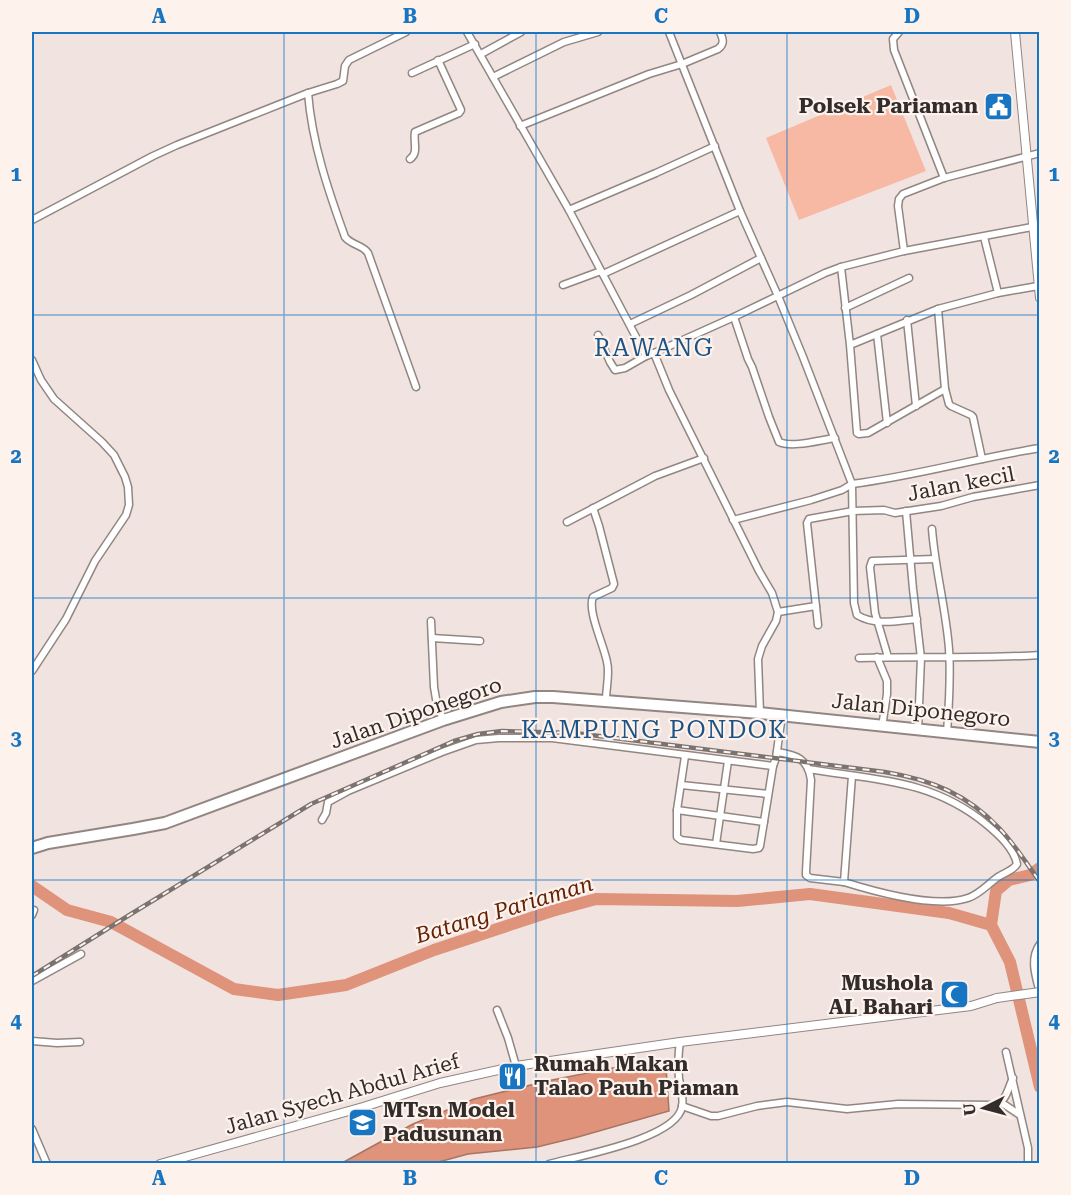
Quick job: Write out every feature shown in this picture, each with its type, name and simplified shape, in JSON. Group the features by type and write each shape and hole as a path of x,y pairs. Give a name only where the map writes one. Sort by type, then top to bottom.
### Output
{"main road":[{"name":"Jalan Diponegoro","path":"32,848 181,818 443,720 481,707 519,699 553,697 606,700 782,715 1040,742"}],"street":[{"path":"32,220 177,145 341,82 349,60 406,32"},
{"path":"467,32 569,210 646,356"},
{"path":"481,54 521,32"},
{"path":"494,77 564,42 598,32"},
{"path":"669,32 740,212 778,296 852,484 855,612 859,617 878,622 917,619"},
{"path":"520,126 718,49 723,42 720,32"},
{"path":"899,32 893,39 894,50 944,178"},
{"path":"1015,32 1040,298"},
{"path":"412,73 474,44"},
{"path":"410,159 415,153 415,132 459,113 461,110 438,60"},
{"path":"308,93 320,163 345,237 365,248 368,253 416,387"},
{"path":"569,210 715,146"},
{"path":"904,251 898,206 899,198 907,192 944,178 1040,153"},
{"path":"563,285 602,272 740,212"},
{"path":"598,335 609,362 615,370 625,368 646,356 841,267 904,251 1032,227"},
{"path":"984,237 998,293"},
{"path":"630,324 761,258"},
{"path":"841,267 857,433 868,433 945,390"},
{"path":"845,308 909,278"},
{"path":"850,345 938,309 998,293 1038,286"},
{"path":"938,309 945,390 949,404 973,417 982,459"},
{"path":"734,317 779,442 791,444 835,438"},
{"path":"907,320 916,406"},
{"path":"877,334 887,423"},
{"path":"654,353 669,390 772,593 778,612 776,621 763,642 758,659 760,713"},
{"path":"32,360 54,399 114,455 128,487 129,505 126,515 95,561 66,619 32,671"},
{"path":"733,520 812,500 842,490 852,484 896,478 1040,448"},
{"path":"567,522 663,472 704,458"},
{"name":"Jalan kecil","path":"816,606 807,523 809,519 852,511 884,510 895,513 941,506 974,497 1040,485"},
{"path":"593,508 614,584 612,588 593,597 591,602 607,662 606,700"},
{"path":"906,511 921,658 918,730"},
{"path":"932,529 949,656 947,733"},
{"path":"888,657 873,597 870,567 872,561 935,559"},
{"path":"778,612 816,606 818,625"},
{"path":"431,621 434,687 443,720"},
{"path":"432,638 480,641"},
{"path":"860,658 949,656 979,658 1040,655"},
{"path":"877,657 887,681 882,727"},
{"path":"685,756 677,810 676,832 679,838 759,848 782,715"},
{"path":"322,820 328,802 348,791 442,752 484,739 552,738 773,766"},
{"path":"777,752 796,756 804,762 811,780 806,862 806,875 810,878 844,882 870,890 926,901 952,902 976,894 1017,864 1010,850 994,830 962,806 937,794 879,779 808,769"},
{"path":"716,844 728,761"},
{"path":"844,882 852,776"},
{"path":"681,785 768,794"},
{"path":"677,810 764,822"},
{"path":"1040,944 1033,960 1040,992"},
{"path":"32,981 81,954"},
{"name":"Jalan Syech Abdul Arief","path":"160,1164 440,1083 516,1066 680,1042 971,1006 998,998 1040,992"},
{"path":"497,1010 516,1066"},
{"path":"32,1041 80,1042"},
{"path":"549,1164 617,1147 669,1125 676,1118 682,1106 678,1065 680,1042"},
{"path":"1006,1052 1028,1148 1028,1164"},
{"path":"682,1106 711,1116 718,1116 757,1106 787,1102 847,1109 898,1104 993,1105 1002,1102 1013,1078"},
{"path":"1002,1102 1020,1115"},
{"path":"32,1129 47,1164"}],"shaded area":[{"path":"891,85 926,171 799,220 766,138"},
{"path":"618,1067 666,1067 669,1111 537,1147 468,1154 435,1163 342,1163 413,1124 474,1099"}],"waterway":[{"path":"991,925 996,891 1009,880 1030,875 1040,868"},
{"name":"Batang Pariaman","path":"32,886 67,910 111,922 234,989 278,995 346,985 434,950 596,899 737,901 810,894 949,913 991,925 1010,962 1040,1087"}],"railway":[{"path":"32,976 311,804 454,741 478,734 502,731 575,733 885,772 918,779 948,790 975,806 1000,829 1040,882"}],"place":[{"name":"Polsek Pariaman","path":"999,106"},
{"name":"Mushola AL Bahari","path":"954,995"},
{"name":"Rumah Makan Talao Pauh Piaman","path":"513,1076"},
{"name":"MTsn Model Padusunan","path":"362,1122"}],"district":[{"name":"RAWANG","path":"654,348"},
{"name":"KAMPUNG PONDOK","path":"654,730"}]}
